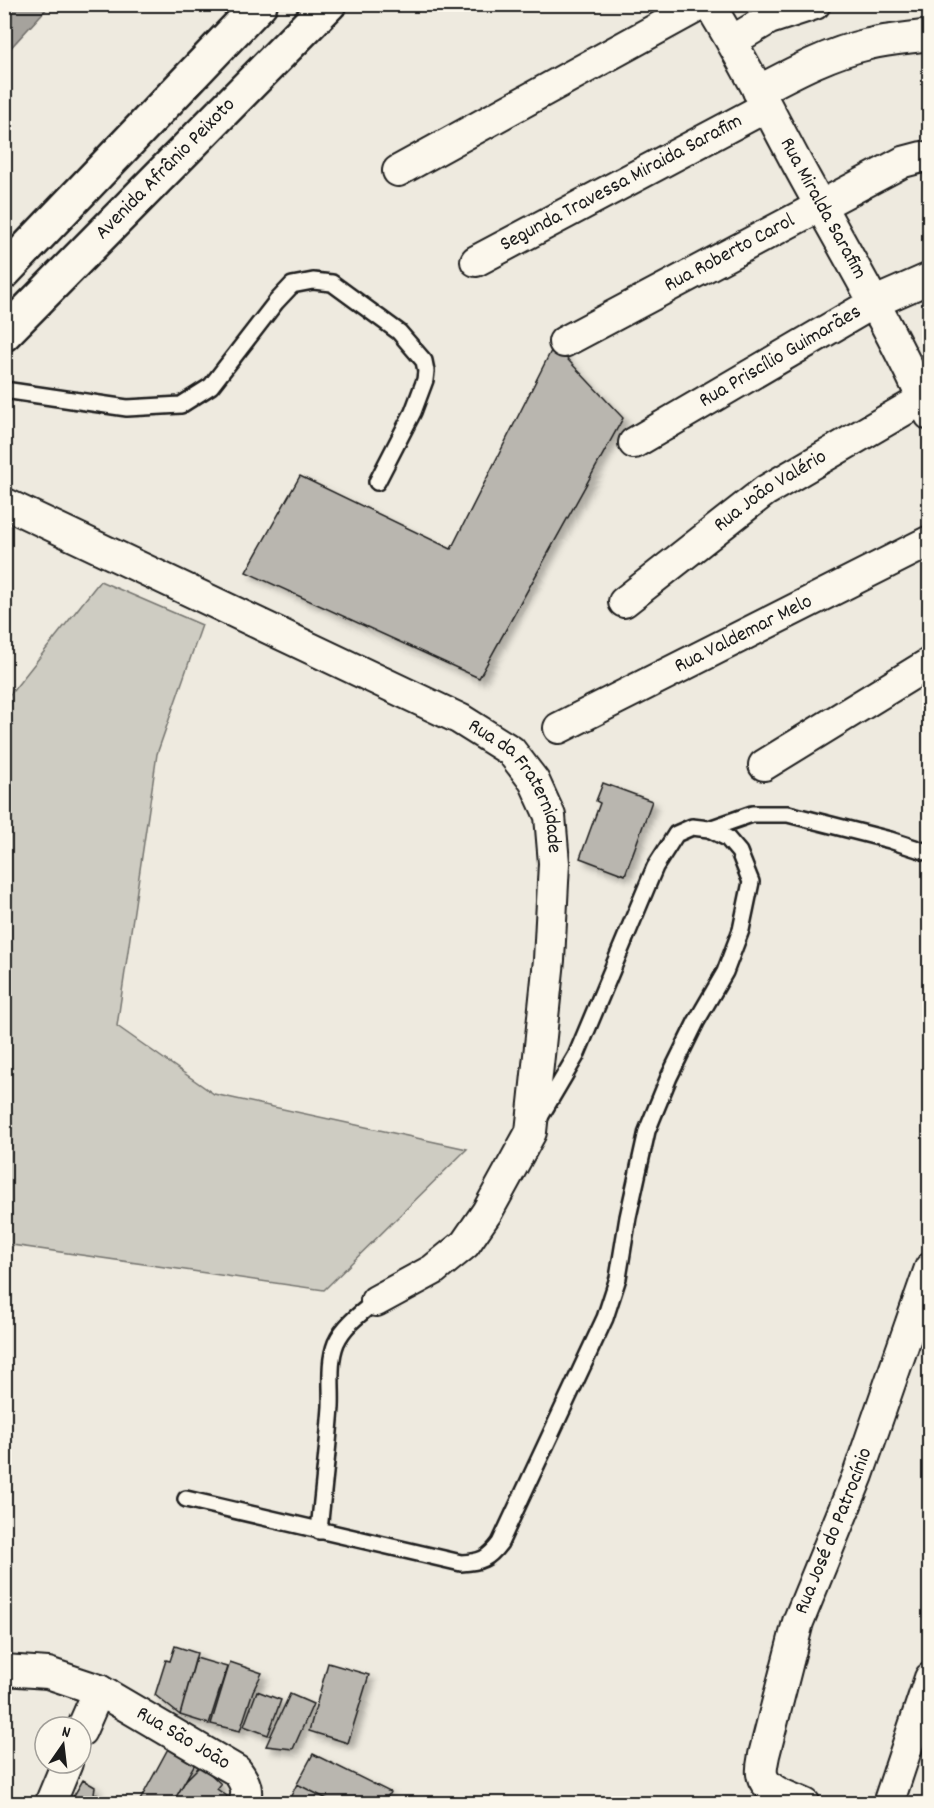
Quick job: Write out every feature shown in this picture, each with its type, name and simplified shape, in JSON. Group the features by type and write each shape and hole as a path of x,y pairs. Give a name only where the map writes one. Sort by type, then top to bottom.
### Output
{"main road":[{"path":"4,272 260,4"},
{"name":"Avenida Afrânio Peixoto","path":"4,334 329,4"}],"street":[{"path":"398,171 702,4"},
{"name":"Rua Miralda Sarafim","path":"709,4 732,41 875,302 927,404"},
{"path":"732,41 770,19 815,4"},
{"name":"Segunda Travessa Miraida Sarafim","path":"476,261 762,99 811,63 871,43 930,35"},
{"name":"Rua Roberto Carol","path":"564,342 903,162 922,157 930,158"},
{"name":"Rua Priscílio Guimarães","path":"634,443 875,302 930,278"},
{"name":"Rua João Valério","path":"624,602 765,491 927,404"},
{"name":"Rua da Fraternidade","path":"4,503 460,719 511,751 534,781 550,816 554,863 549,960 531,1132 487,1212 465,1244 433,1270 376,1301"},
{"name":"Rua Valdemar Melo","path":"559,728 930,541"},
{"path":"764,765 930,663"},
{"name":"Rua José do Patrocínio","path":"805,1803 777,1792 764,1781 761,1772 764,1755 798,1622 858,1475 930,1268"},
{"name":"Rua São João","path":"4,1670 48,1673 99,1690 237,1771 246,1784 244,1803"},
{"path":"888,1803 930,1678"},
{"path":"88,1715 99,1690"},
{"path":"50,1803 62,1775"}],"lane":[{"path":"4,390 127,408 181,405 211,386 276,302 292,285 313,280 332,283 399,332 424,361 425,380 413,412 377,482"},
{"path":"709,830 752,814 788,814 890,840 930,853"},
{"path":"186,1499 461,1563 475,1562 490,1557 500,1543 605,1318 618,1278 628,1217 647,1131 669,1077 724,972 741,930 751,882 739,852 727,838 709,830 692,827 676,834 655,867 576,1056 531,1132"},
{"path":"319,1531 328,1451 332,1360 336,1343 346,1325 376,1301"}],"shaded area":[{"path":"4,5 50,5 5,54"},
{"path":"100,581 202,625 157,754 117,1026 214,1094 467,1149 324,1290 5,1244 5,701"}],"building":[{"path":"554,345 623,418 479,678 246,572 300,476 451,549"},
{"path":"603,783 652,801 625,875 580,858 600,803 596,801"},
{"path":"175,1646 197,1653 180,1715 155,1695 166,1660 170,1661"},
{"path":"196,1658 227,1667 209,1724 180,1715"},
{"path":"230,1662 262,1673 253,1691 240,1731 211,1724"},
{"path":"328,1663 369,1675 348,1743 309,1731"},
{"path":"257,1691 281,1700 268,1735 244,1726"},
{"path":"290,1694 313,1704 293,1749 266,1746"},
{"path":"170,1745 197,1760 172,1804 138,1804"},
{"path":"313,1754 390,1792 384,1804 337,1804 297,1784"},
{"path":"201,1765 221,1784 217,1789 227,1796 224,1804 172,1804 186,1780"},
{"path":"83,1780 95,1787 94,1793 112,1804 69,1804"},
{"path":"297,1784 337,1804 287,1804"}]}
